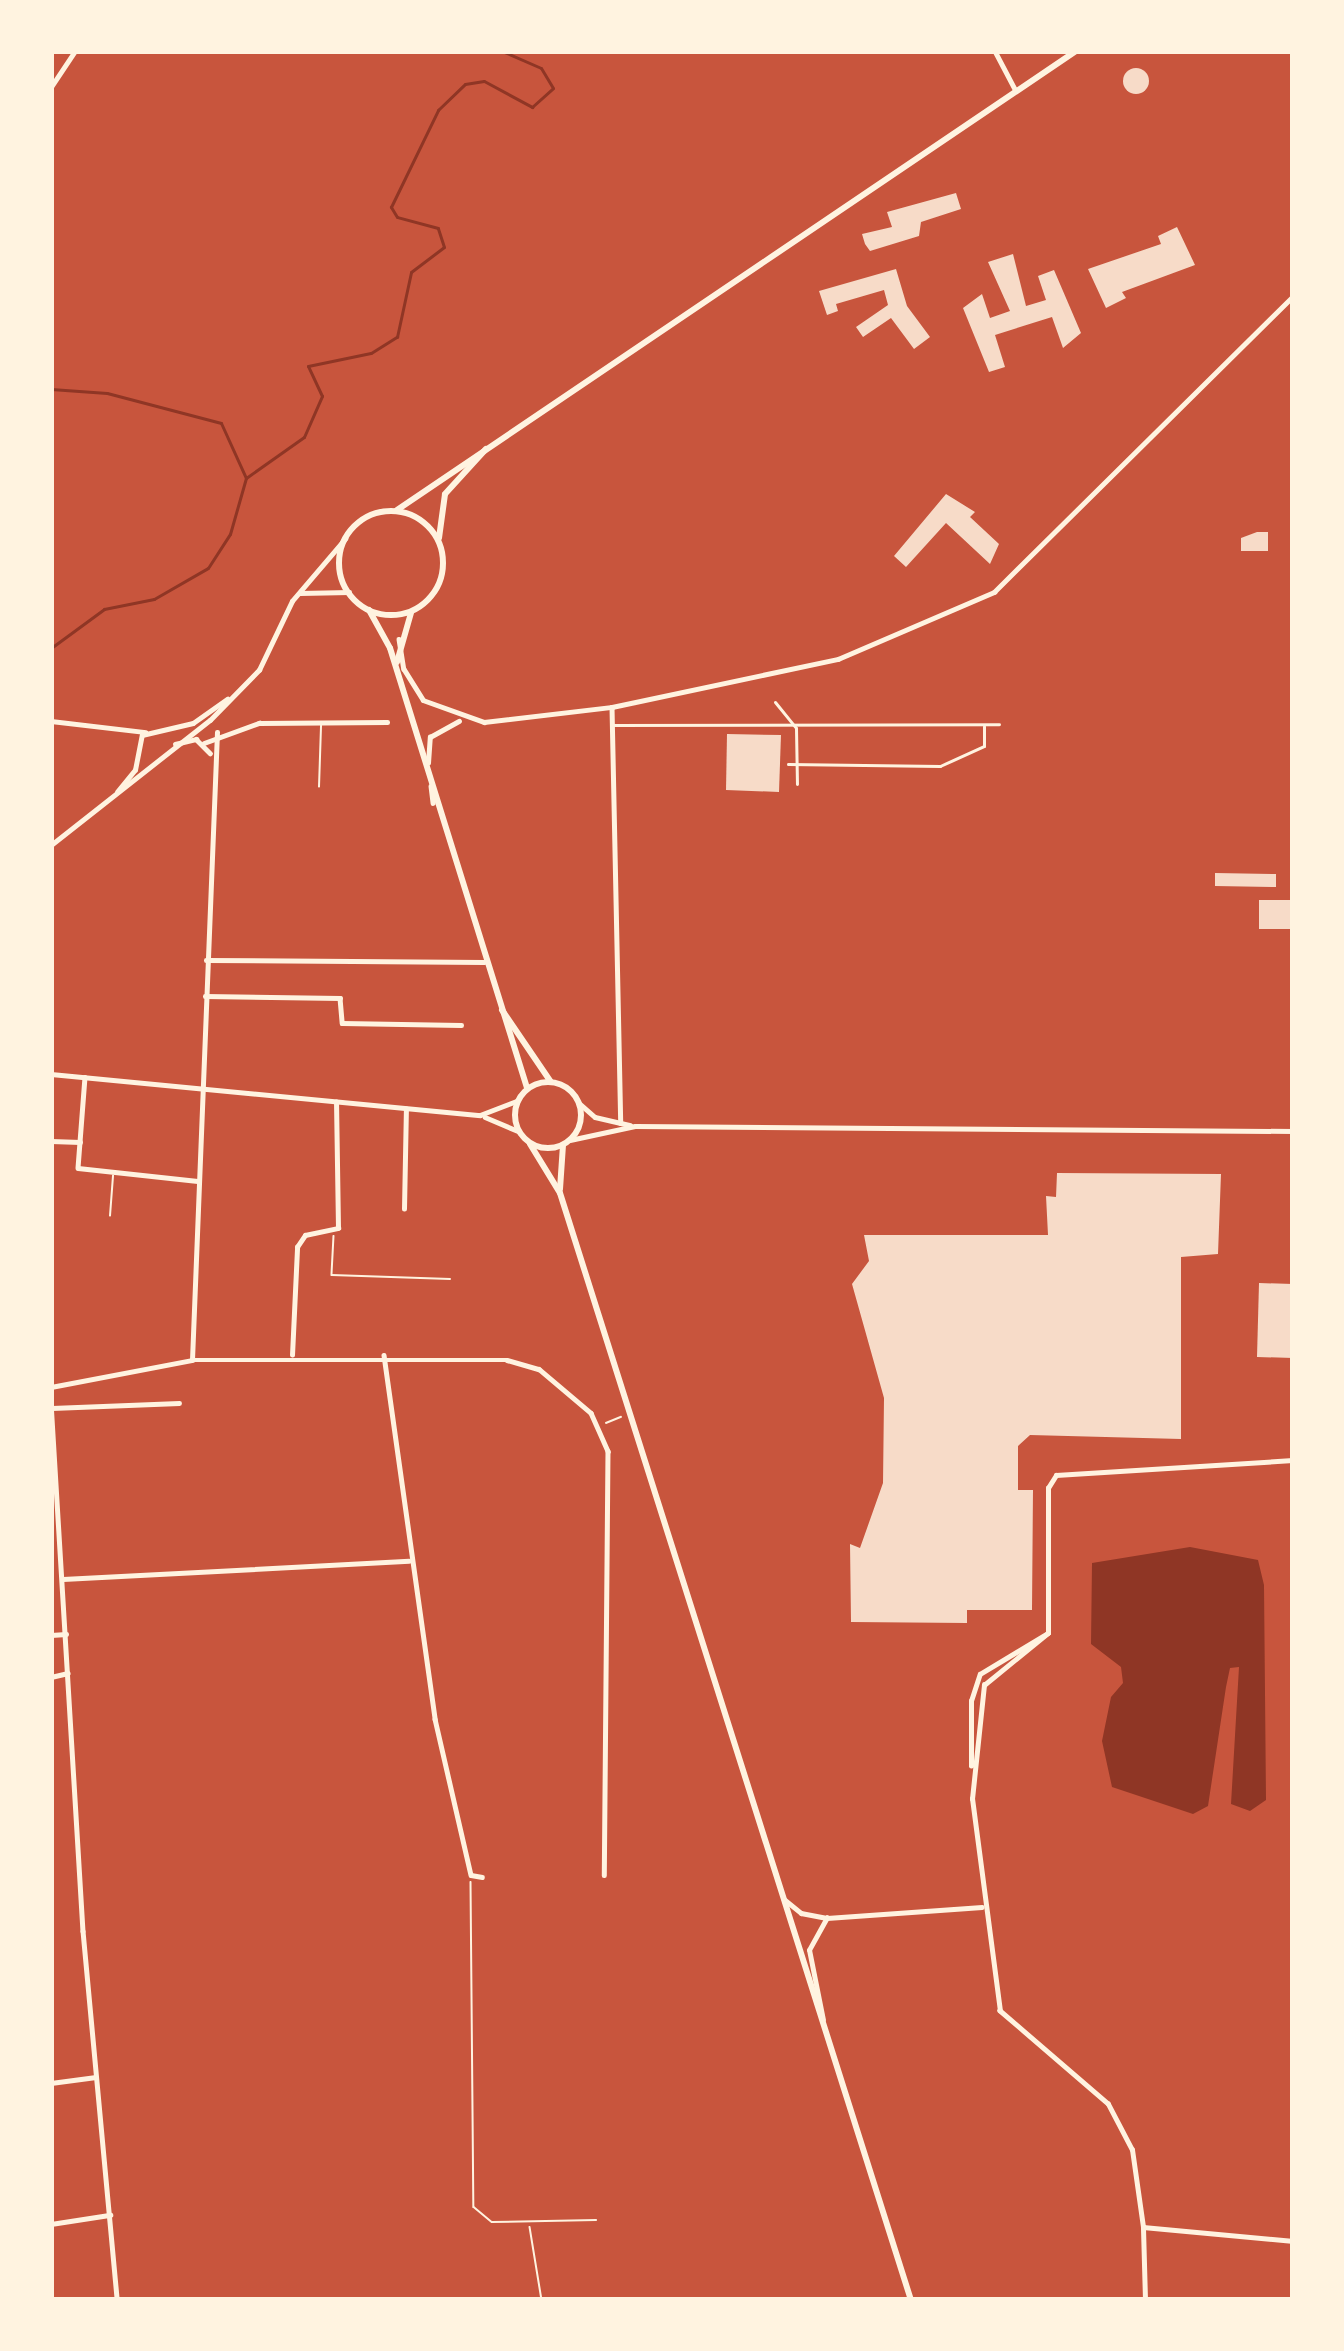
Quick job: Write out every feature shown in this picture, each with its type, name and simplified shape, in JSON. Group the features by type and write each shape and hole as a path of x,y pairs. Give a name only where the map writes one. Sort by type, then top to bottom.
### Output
{"main road":[{"path":"527,1088 433,803 399,678 369,610 349,592 339,561 345,539 367,517 397,510 1076,51"},
{"path":"399,678 399,639 439,582 436,518 445,494 493,443"},
{"path":"397,510 419,518 440,547"},
{"path":"369,610 397,616 422,605"},
{"path":"493,990 523,1050 551,1082 579,1103 560,1193"},
{"path":"551,1082 527,1088 517,1101 518,1131 560,1193 911,2300"},
{"path":"530,1144 567,1143"}],"street":[{"path":"51,87 75,51"},
{"path":"994,51 1016,91"},
{"path":"433,803 428,743 441,727 464,720 528,721 807,670 994,592 1293,296"},
{"path":"51,845 155,757 210,721 273,652 295,596 345,539"},
{"path":"295,596 315,588 349,592"},
{"path":"399,639 411,686 436,710 464,720"},
{"path":"51,721 112,725 146,733 179,728 244,685"},
{"path":"775,702 796,728 797,784"},
{"path":"612,707 621,1123"},
{"path":"210,721 217,732"},
{"path":"217,732 321,722 387,722"},
{"path":"613,724 796,728 999,724"},
{"path":"788,764 940,766 984,746 984,724"},
{"path":"112,725 155,757"},
{"path":"179,728 183,737"},
{"path":"192,1360 211,759 217,732"},
{"path":"175,744 213,742 228,732"},
{"path":"114,796 135,770 136,747 146,733"},
{"path":"204,743 211,759"},
{"path":"206,960 484,962"},
{"path":"205,996 340,998 342,1022 461,1025"},
{"path":"51,1075 480,1115 518,1131"},
{"path":"85,1077 78,1168 198,1181"},
{"path":"480,1115 517,1101"},
{"path":"292,1355 297,1247 305,1235 334,1234 336,1102"},
{"path":"579,1103 636,1126 1293,1131"},
{"path":"404,1209 406,1108"},
{"path":"567,1143 636,1126"},
{"path":"51,1141 80,1142"},
{"path":"51,1387 192,1360 292,1355 527,1364 600,1425 608,1450 604,1875"},
{"path":"384,1355 409,1561 471,1875 482,1876"},
{"path":"117,2300 96,2078 52,1405 179,1403"},
{"path":"1145,2300 1143,2227 1132,2150 1108,2104 1002,2018 982,1907 973,1777 986,1681 1048,1633 1048,1488 1056,1475 1293,1460"},
{"path":"51,1556 62,1556"},
{"path":"63,1579 409,1561"},
{"path":"51,1634 66,1634"},
{"path":"51,1677 68,1672"},
{"path":"783,1898 801,1913 827,1918 982,1907"},
{"path":"823,2020 809,1950 827,1918"},
{"path":"51,2083 96,2078"},
{"path":"51,2224 110,2215"},
{"path":"1143,2227 1293,2241"}],"lane":[{"path":"320,787 321,722"},
{"path":"110,1216 113,1172"}],"path":[{"path":"334,1234 332,1275 450,1279"},
{"path":"600,1425 630,1413"},
{"path":"471,1875 474,2207 492,2222 596,2220"},
{"path":"529,2222 542,2300"}],"shaded area":[{"path":"1190,1547 1258,1560 1264,1585 1266,1800 1250,1811 1231,1804 1239,1667 1230,1668 1208,1806 1193,1814 1112,1787 1102,1741 1111,1697 1123,1683 1121,1667 1091,1644 1092,1563"}],"building":[{"path":"1136,68 1149,81 1136,94 1123,81"},
{"path":"956,193 961,209 921,222 919,236 870,251 865,244 862,234 892,227 887,212"},
{"path":"1177,227 1195,265 1122,292 1126,298 1106,308 1088,269 1161,244 1158,236"},
{"path":"1013,254 1026,306 1046,300 1038,276 1054,270 1081,333 1063,348 1052,317 995,335 1005,367 989,372 963,308 982,294 990,318 1010,311 988,262"},
{"path":"896,269 907,306 930,337 914,349 891,318 863,337 856,327 888,305 884,290 836,304 838,311 827,315 819,291"},
{"path":"946,494 975,512 970,517 999,544 990,564 946,523 906,567 894,556"},
{"path":"1268,532 1268,551 1241,551 1241,538"},
{"path":"727,734 781,735 779,792 726,790"},
{"path":"1215,873 1276,874 1276,887 1215,886"},
{"path":"1259,900 1293,900 1293,929 1259,929"},
{"path":"1057,1173 1221,1174 1218,1254 1181,1257 1181,1439 1030,1435 1018,1446 1018,1490 1033,1490 1032,1610 967,1610 967,1623 851,1622 850,1544 860,1548 883,1483 884,1398 852,1284 869,1261 864,1235 1048,1235 1046,1196 1056,1197"},
{"path":"1259,1283 1293,1284 1293,1358 1257,1357"}],"waterway":[{"path":"51,648 104,609 154,599 208,568 230,534 246,478 304,437 322,396 308,366 371,353 397,337 411,272 444,247 438,228 397,217 391,207 438,110 465,84 484,81 532,107 553,88 541,68 502,51"},
{"path":"51,389 107,393 221,423 246,478"}]}
